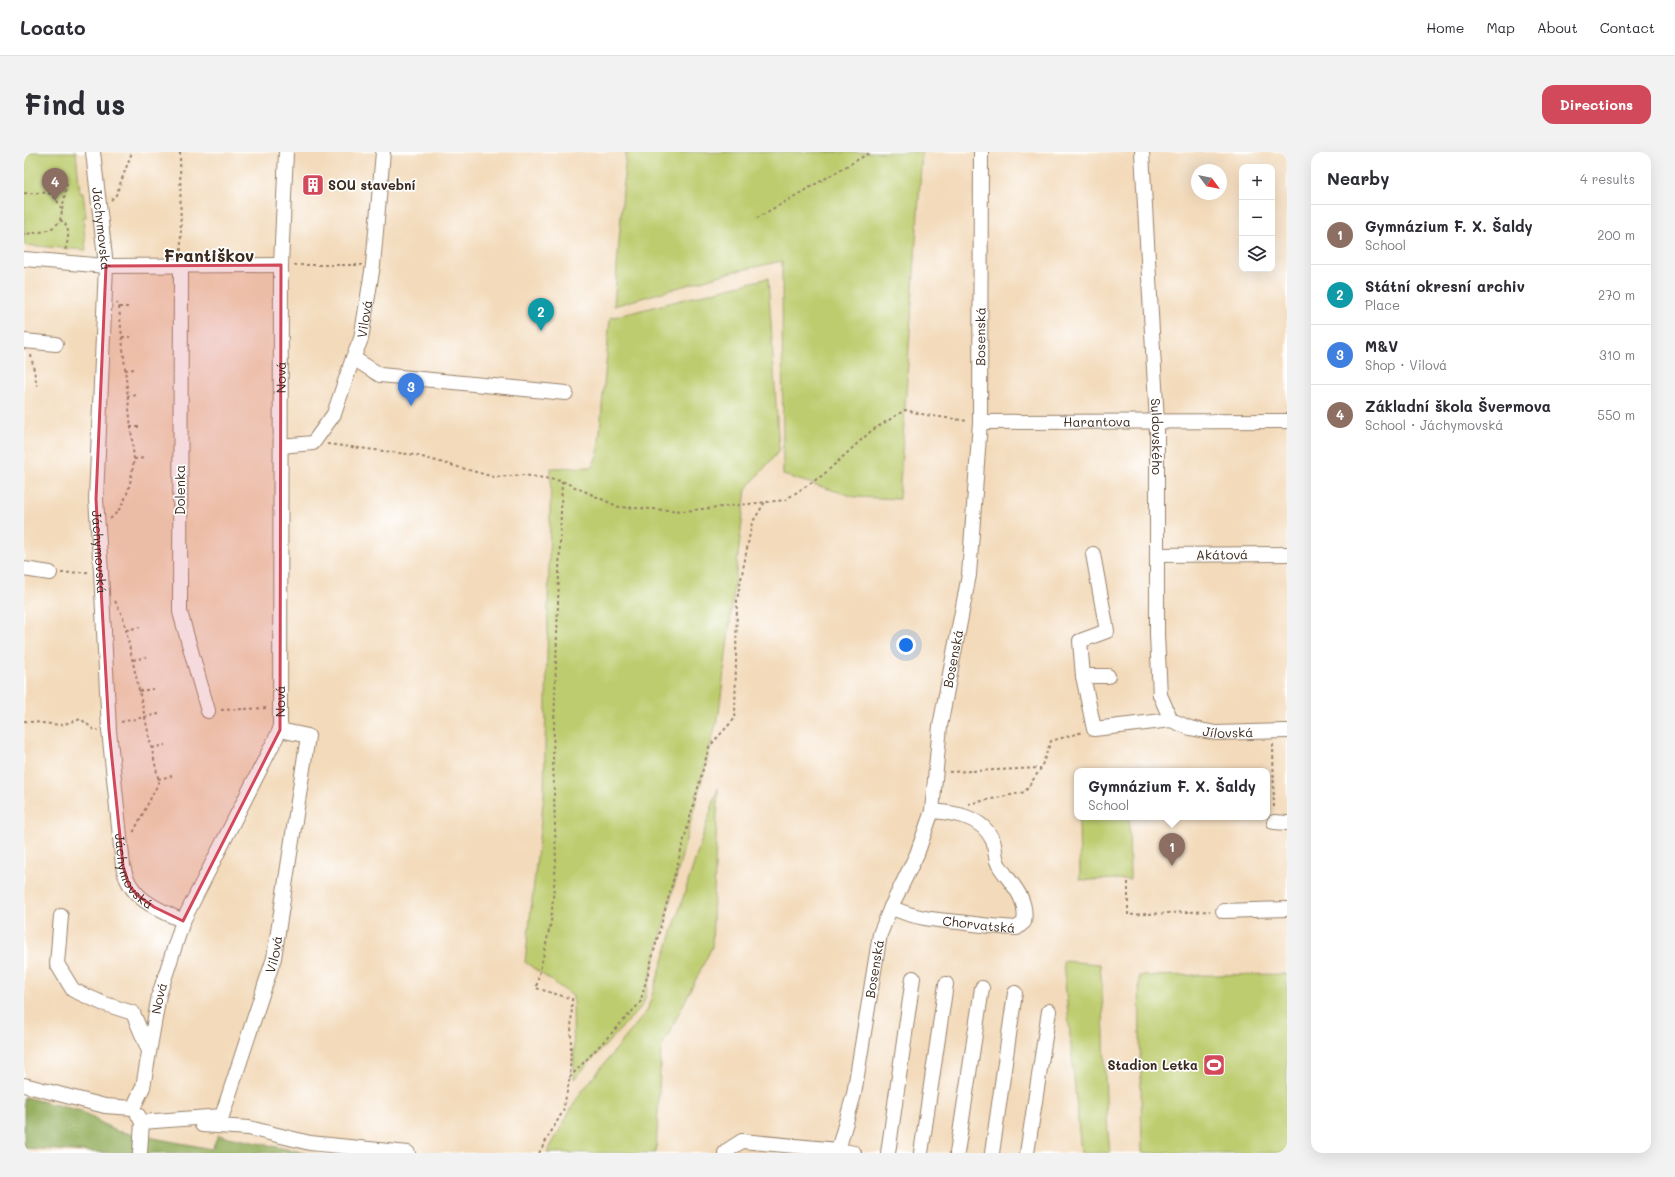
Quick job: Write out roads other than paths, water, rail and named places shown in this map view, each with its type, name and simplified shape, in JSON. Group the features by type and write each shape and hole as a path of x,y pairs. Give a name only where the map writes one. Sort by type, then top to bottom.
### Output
{"street":[{"name":"Jáchymovská","path":"93,152 106,266 96,499 109,725 124,876 128,885 137,895 154,907 183,921"},
{"name":"Nová","path":"133,1108 143,1086 159,995 183,921 280,730 281,265 286,152"},
{"name":"Vilová","path":"281,446 313,443 334,414 361,339 373,265 383,152"},
{"name":"Bosenská","path":"838,1150 854,1094 880,934 891,907 917,854 932,811 940,726 969,574 980,422 981,152"},
{"name":"Suldovského","path":"1142,152 1157,422 1157,635 1160,694 1171,720"},
{"path":"24,259 106,266 281,265"},
{"name":"Dolenka","path":"181,266 180,612 208,711"},
{"path":"26,342 56,344"},
{"path":"353,358 380,375 566,393"},
{"name":"Harantova","path":"980,422 1287,421"},
{"path":"1093,554 1107,631 1080,641 1083,676 1094,729 1171,720"},
{"name":"Akátová","path":"1158,555 1287,554"},
{"path":"24,569 50,573"},
{"path":"1083,676 1108,676"},
{"name":"Jílovská","path":"1171,720 1190,728 1216,733 1280,731"},
{"name":"Vilová","path":"142,1122 222,1116 274,958 308,736 280,730"},
{"name":"Chorvatská","path":"891,907 903,913 924,918 1001,927 1017,928 1024,922 1026,912 1017,889 998,866 993,841 986,830 968,816 932,811"},
{"path":"1224,911 1287,909"},
{"path":"61,916 57,964 73,990 102,1003 133,1013 149,1051"},
{"path":"888,1153 913,978"},
{"path":"921,1153 946,984"},
{"path":"957,1153 982,988"},
{"path":"992,1153 1015,993"},
{"path":"1027,1153 1049,1011"},
{"path":"24,1085 105,1106 133,1108 142,1122 140,1153"},
{"path":"174,1119 185,1124 249,1128 310,1143 408,1153"},
{"path":"726,1153 742,1141 838,1150 854,1153"}],"place":[{"name":"SOU stavební","path":"313,185"},
{"name":"Základní škola Švermova","path":"55,201"},
{"name":"Státní okresní archiv","path":"541,331"},
{"name":"M&V","path":"411,406"},
{"name":"Gymnázium F. X. Šaldy","path":"1172,866"},
{"name":"Stadion Letka","path":"1214,1065"}],"district":[{"name":"Františkov","path":"209,256"}]}
